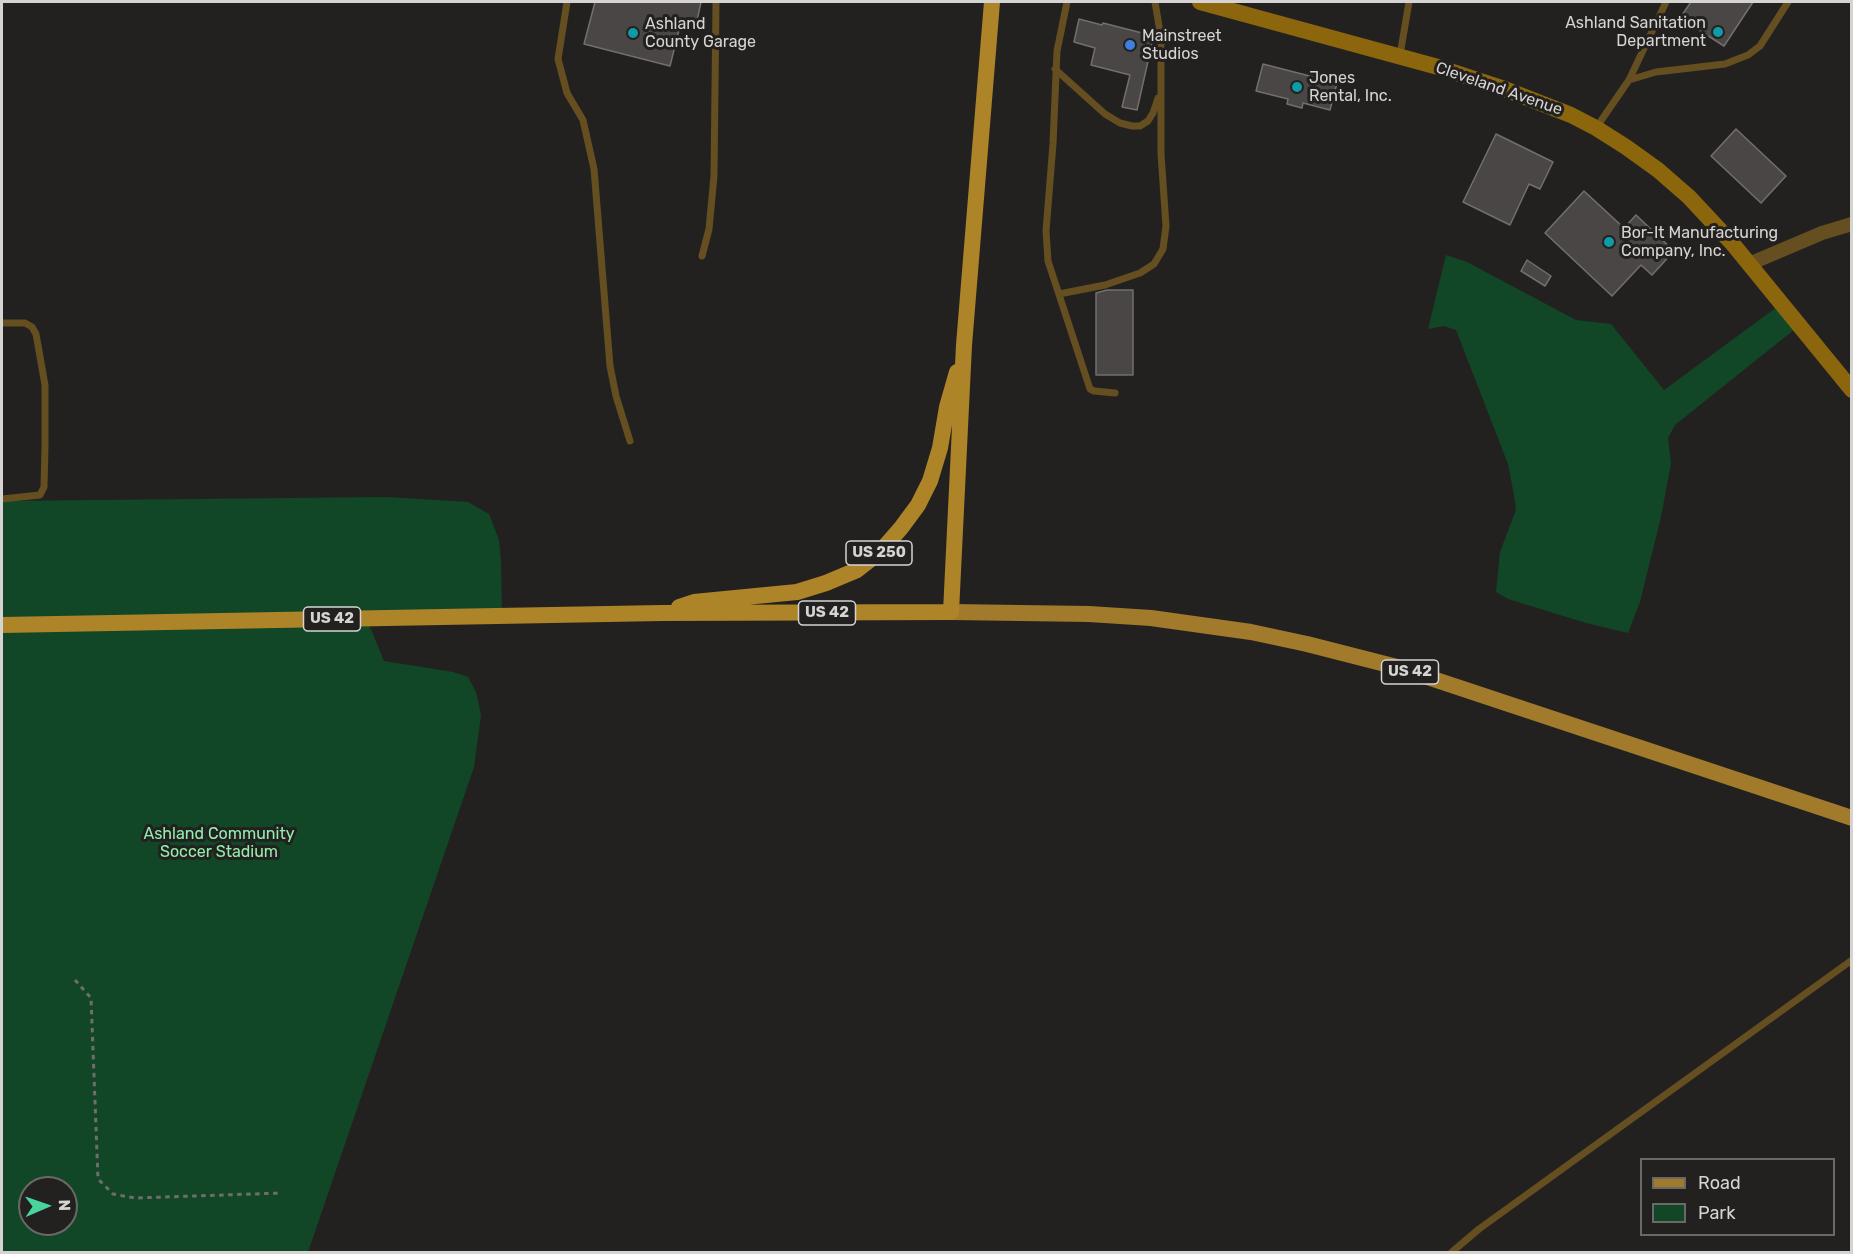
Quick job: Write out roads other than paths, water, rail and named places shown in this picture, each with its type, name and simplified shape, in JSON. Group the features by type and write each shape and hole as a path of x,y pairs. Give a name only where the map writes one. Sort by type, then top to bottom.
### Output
{"highway":[{"name":"US 250","path":"951,612 964,345 992,2"},
{"name":"US 250","path":"662,613 694,602 797,592 826,584 857,570 880,552 918,505 930,480 940,448 947,407 964,345"},
{"name":"US 42","path":"2,625 662,613 951,612"}],"main road":[{"name":"Cleveland Avenue","path":"1200,2 1400,57 1502,88 1560,110 1596,128 1666,176 1716,225 1851,390"},
{"name":"US 42","path":"951,612 1089,614 1151,618 1251,632 1307,644 1397,667 1851,818"}],"street":[{"path":"1749,264 1851,224"}],"lane":[{"path":"567,2 558,59 567,93 583,120 594,170 610,366 616,396 630,441"},
{"path":"702,256 709,229 714,176 716,2"},
{"path":"1067,2 1055,69 1046,247 1048,261 1090,389 1115,393"},
{"path":"1059,294 1105,285 1140,273 1154,264 1163,249 1166,226 1161,154 1161,38 1155,2"},
{"path":"1400,57 1409,2"},
{"path":"1596,128 1629,80 1666,2"},
{"path":"1629,80 1656,72 1725,64 1748,55 1760,46 1788,2"},
{"path":"1055,69 1105,114 1120,123 1132,126 1140,126 1148,121 1153,113 1160,89"},
{"path":"2,322 25,323 32,327 36,334 45,384 44,487 40,495 2,500"},
{"path":"1452,1252 1479,1229 1851,960"}],"place":[{"name":"Ashland Sanitation Department","path":"1718,32"},
{"name":"Ashland County Garage","path":"633,33"},
{"name":"Mainstreet Studios","path":"1130,45"},
{"name":"Jones Rental, Inc.","path":"1297,87"},
{"name":"Bor-It Manufacturing Company, Inc.","path":"1609,242"}],"park label":[{"name":"Ashland Community Soccer Stadium","path":"219,843"}]}
